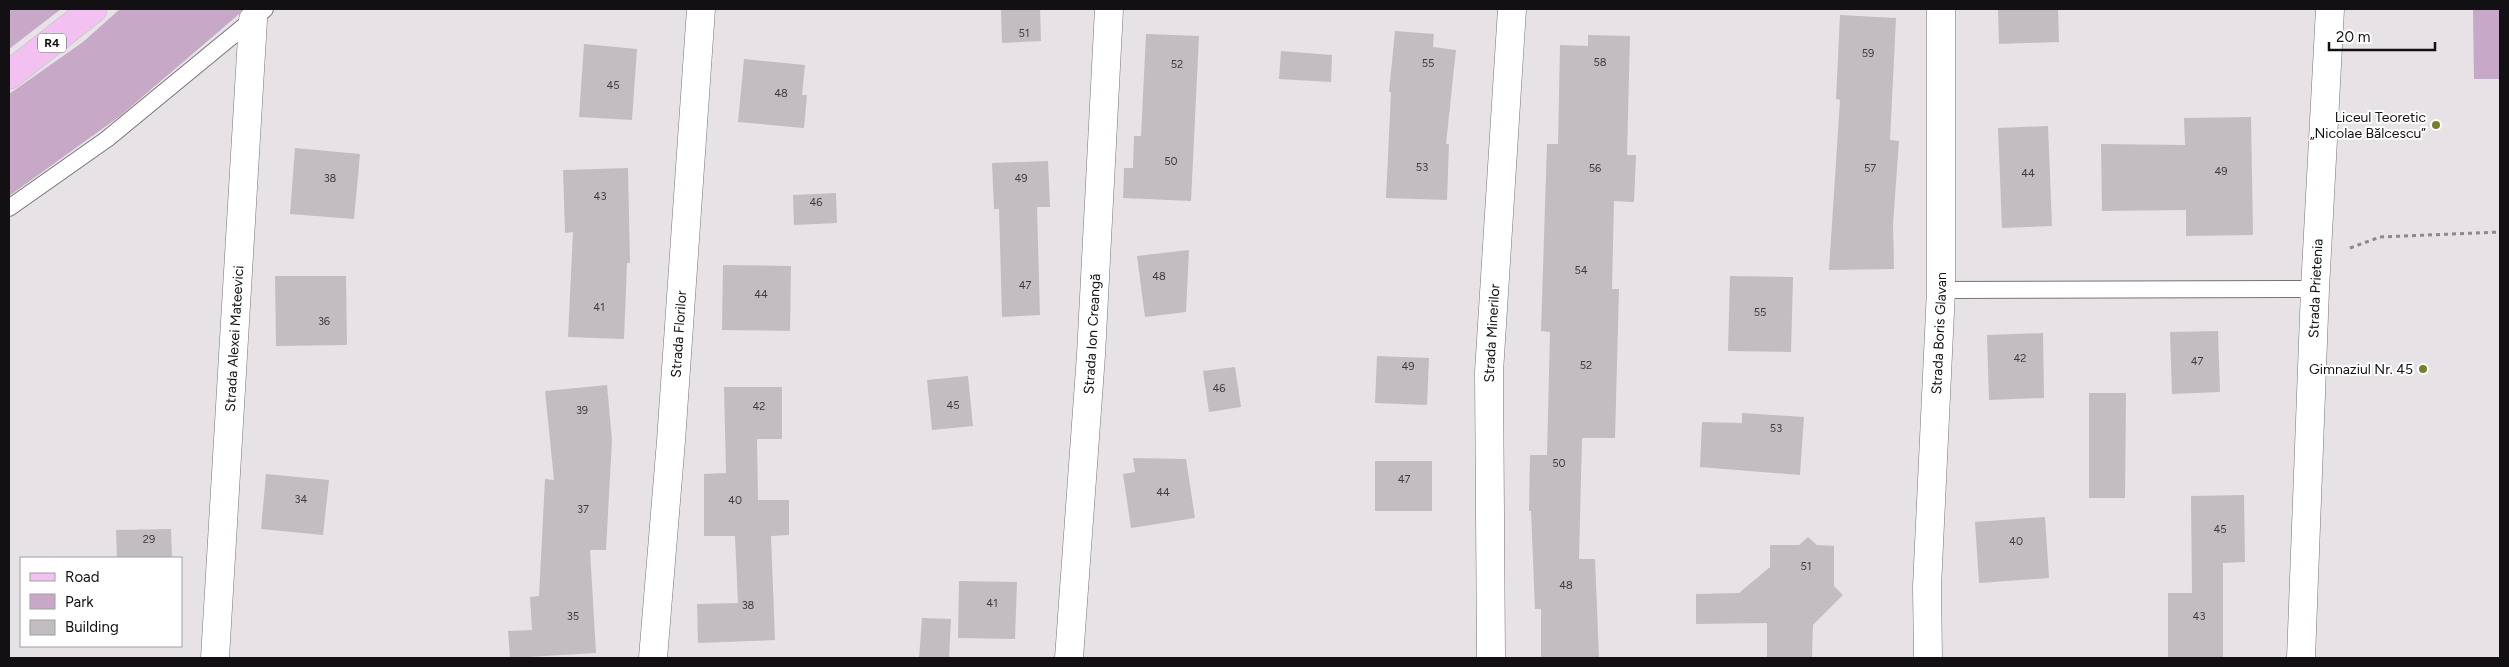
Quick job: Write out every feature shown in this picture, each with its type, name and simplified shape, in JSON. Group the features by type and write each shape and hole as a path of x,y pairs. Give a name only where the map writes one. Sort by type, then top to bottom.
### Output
{"main road":[{"name":"R4","path":"9,75 94,9"}],"street":[{"name":"Strada Florilor","path":"653,658 671,441 701,9"},
{"name":"Strada Ion Creangă","path":"1069,658 1091,355 1109,9"},
{"name":"Strada Minerilor","path":"1491,658 1490,372 1512,9"},
{"name":"Strada Boris Glavan","path":"1928,658 1927,587 1941,290 1942,9"},
{"name":"Strada Prietenia","path":"2301,658 2315,289 2330,9"},
{"name":"Strada Alexei Mateevici","path":"215,658 259,14"}],"lane":[{"path":"9,208 107,139 259,14"},
{"path":"1941,290 2315,289"}],"path":[{"path":"2347,250 2380,237 2500,232"}],"green space":[{"path":"9,9 61,9 9,49"},
{"path":"120,9 245,9 120,116 9,196 9,94 83,42"},
{"path":"2473,9 2500,9 2500,79 2474,79"}],"building":[{"path":"1001,9 1040,9 1041,41 1002,43"},
{"path":"1998,9 2058,9 2059,42 1999,44"},
{"path":"1840,15 1896,18 1890,140 1899,141 1893,224 1894,269 1829,270 1840,100 1836,99"},
{"path":"1395,31 1434,34 1433,47 1456,50 1446,144 1449,144 1447,200 1386,198 1391,92 1389,92"},
{"path":"1146,34 1199,36 1191,201 1123,198 1124,168 1133,168 1134,136 1141,136"},
{"path":"1588,35 1630,36 1627,155 1636,155 1634,202 1614,201 1612,289 1619,289 1615,438 1582,438 1579,559 1595,559 1599,658 1541,658 1541,609 1535,609 1531,511 1529,511 1530,455 1547,455 1550,332 1541,331 1547,144 1558,144 1560,45 1588,46"},
{"path":"584,44 637,49 632,120 579,117"},
{"path":"1281,51 1332,55 1331,82 1279,79"},
{"path":"744,59 805,65 802,95 807,95 804,128 738,122"},
{"path":"2251,117 2253,235 2186,236 2186,210 2102,211 2101,144 2185,145 2184,118"},
{"path":"2048,126 2052,226 2002,228 1998,128"},
{"path":"295,148 360,154 354,219 290,214"},
{"path":"1048,161 1050,207 1037,207 1040,315 1002,317 999,209 994,209 992,163"},
{"path":"628,168 630,263 627,263 624,339 568,337 573,232 565,233 563,170"},
{"path":"836,193 837,223 794,225 793,195"},
{"path":"1189,250 1186,312 1145,317 1137,256"},
{"path":"723,265 791,266 790,331 722,330"},
{"path":"275,276 346,276 347,345 276,346"},
{"path":"1730,276 1793,277 1791,352 1728,351"},
{"path":"2218,331 2220,392 2172,394 2170,332"},
{"path":"2043,333 2044,398 1989,400 1987,335"},
{"path":"1377,356 1429,358 1427,405 1375,403"},
{"path":"1235,367 1241,407 1209,412 1203,371"},
{"path":"968,376 973,426 932,430 927,380"},
{"path":"607,385 612,440 606,550 590,550 596,653 510,658 508,631 532,630 530,597 539,596 545,479 554,480 545,391"},
{"path":"724,387 782,387 782,439 757,439 758,500 789,500 789,535 771,536 775,640 698,643 697,604 738,603 735,536 704,536 704,474 726,473"},
{"path":"2089,393 2126,393 2125,498 2089,498"},
{"path":"1742,413 1804,417 1800,475 1700,467 1702,422 1742,423"},
{"path":"1133,458 1186,459 1195,518 1131,528 1123,474 1135,472"},
{"path":"1375,461 1432,461 1432,511 1375,511"},
{"path":"266,474 329,480 323,535 261,529"},
{"path":"2244,495 2245,562 2223,563 2223,657 2168,657 2168,593 2192,593 2191,496"},
{"path":"2045,517 2049,578 1979,583 1975,522"},
{"path":"171,529 172,557 117,557 116,530"},
{"path":"1808,537 1817,545 1834,546 1834,586 1843,595 1813,625 1812,658 1767,658 1767,623 1696,624 1696,594 1739,593 1770,567 1770,545 1799,545"},
{"path":"959,581 1017,582 1015,639 958,638"},
{"path":"922,618 951,619 949,658 919,658"}],"place":[{"name":"Liceul Teoretic „Nicolae Bălcescu”","path":"2436,125"},
{"name":"Gimnaziul Nr. 45","path":"2423,369"}]}
